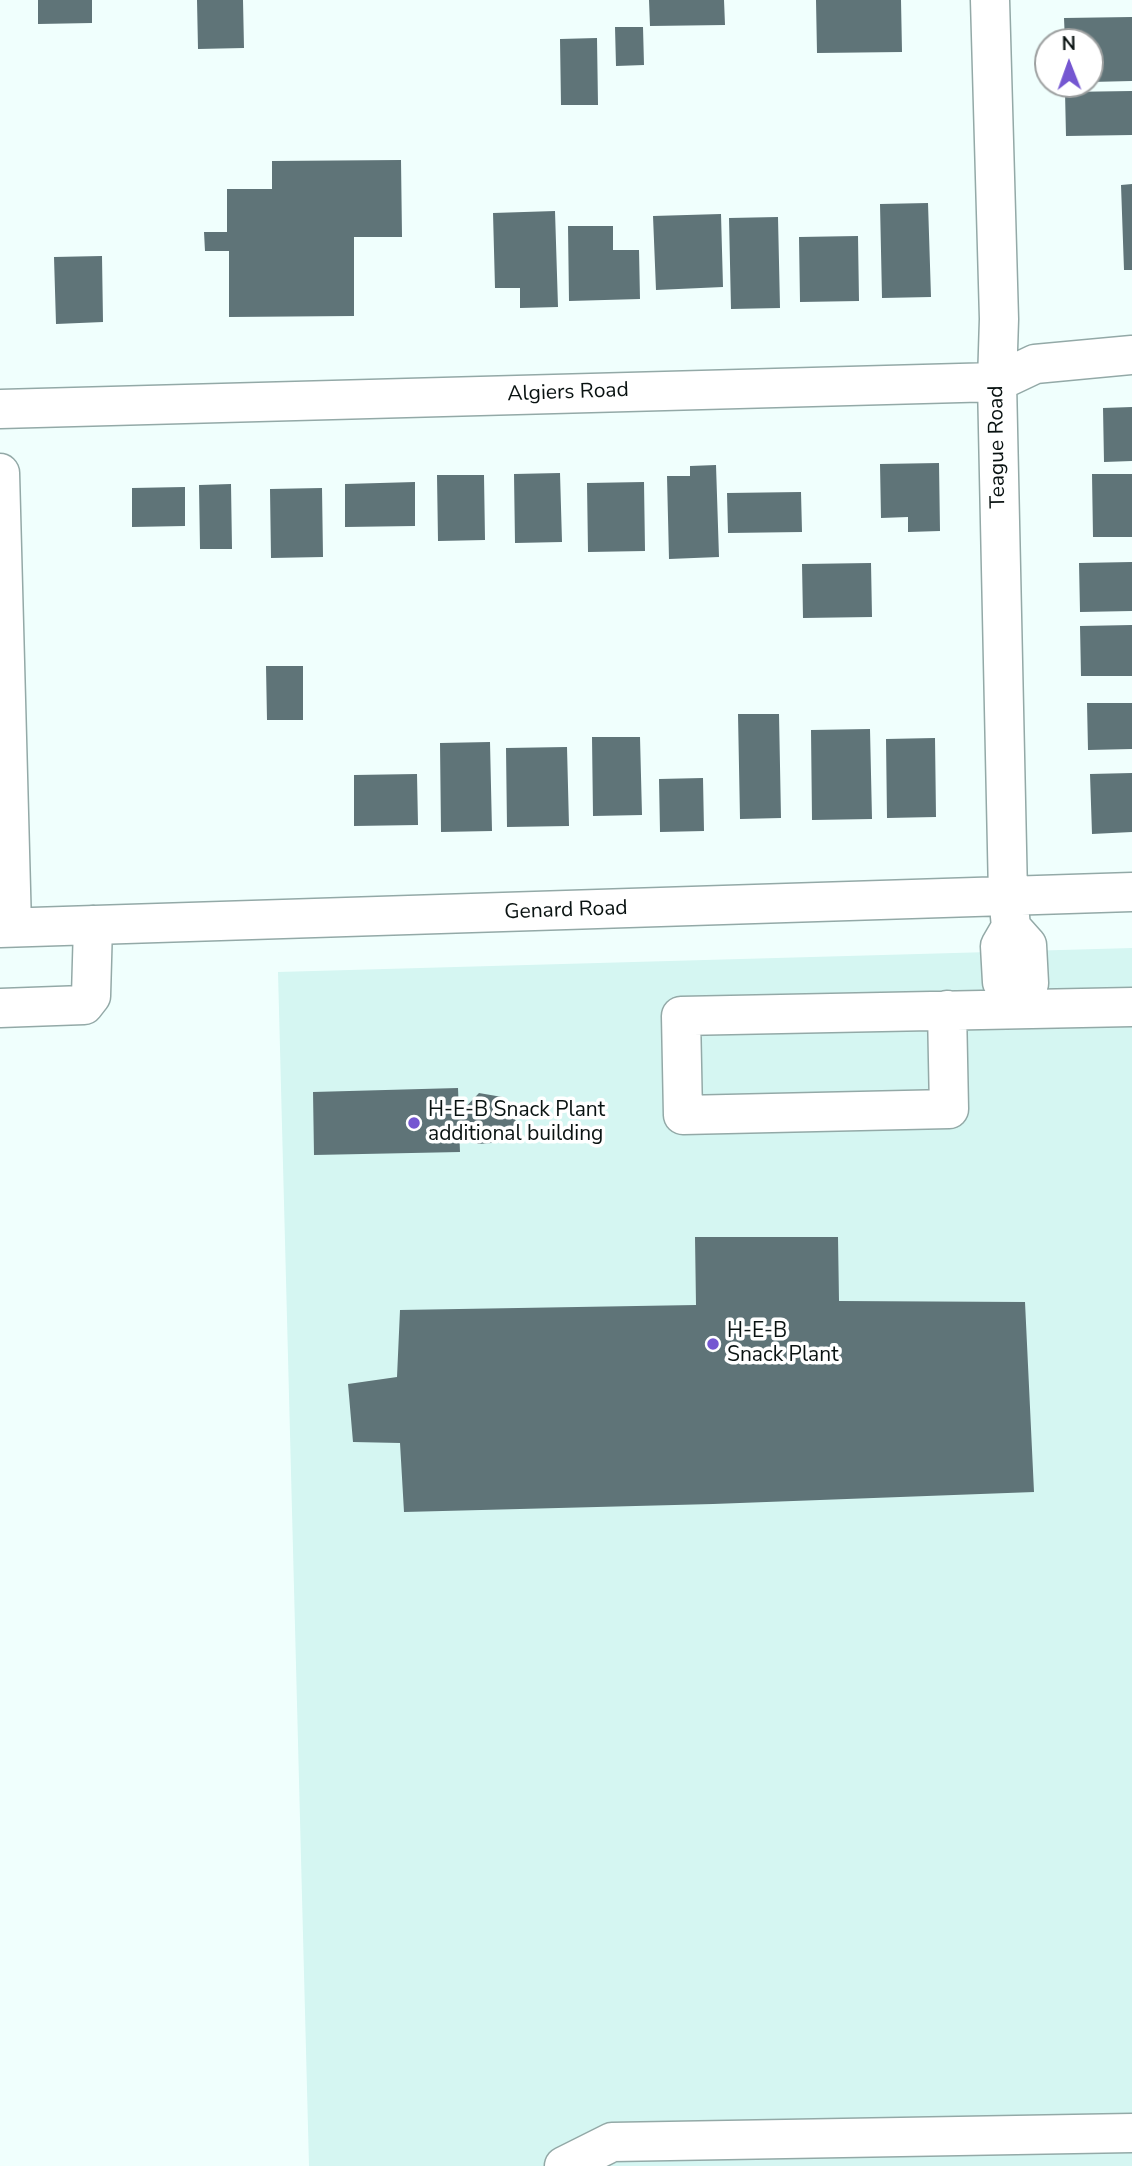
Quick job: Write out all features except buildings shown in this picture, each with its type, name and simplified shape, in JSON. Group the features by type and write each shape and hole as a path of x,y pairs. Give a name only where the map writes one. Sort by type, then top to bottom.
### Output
{"street":[{"name":"Teague Road","path":"990,0 1010,911"},
{"name":"Algiers Road","path":"0,409 997,382 1035,364 1132,355"},
{"path":"0,473 6,928"},
{"name":"Genard Road","path":"6,928 539,912 1010,911 1132,892"},
{"path":"1010,911 1027,945 1029,983 1015,1004"},
{"path":"0,1008 84,1005 91,996 93,925"},
{"path":"947,1010 949,1109 684,1115 681,1016 947,1010 1015,1004 1132,1007"},
{"path":"564,2166 612,2142 1132,2133"}],"shaded area":[{"path":"1132,948 1132,2166 309,2166 278,972"}],"place":[{"name":"H-E-B Snack Plant additional building","path":"414,1123"},
{"name":"H-E-B Snack Plant","path":"713,1344"}]}
